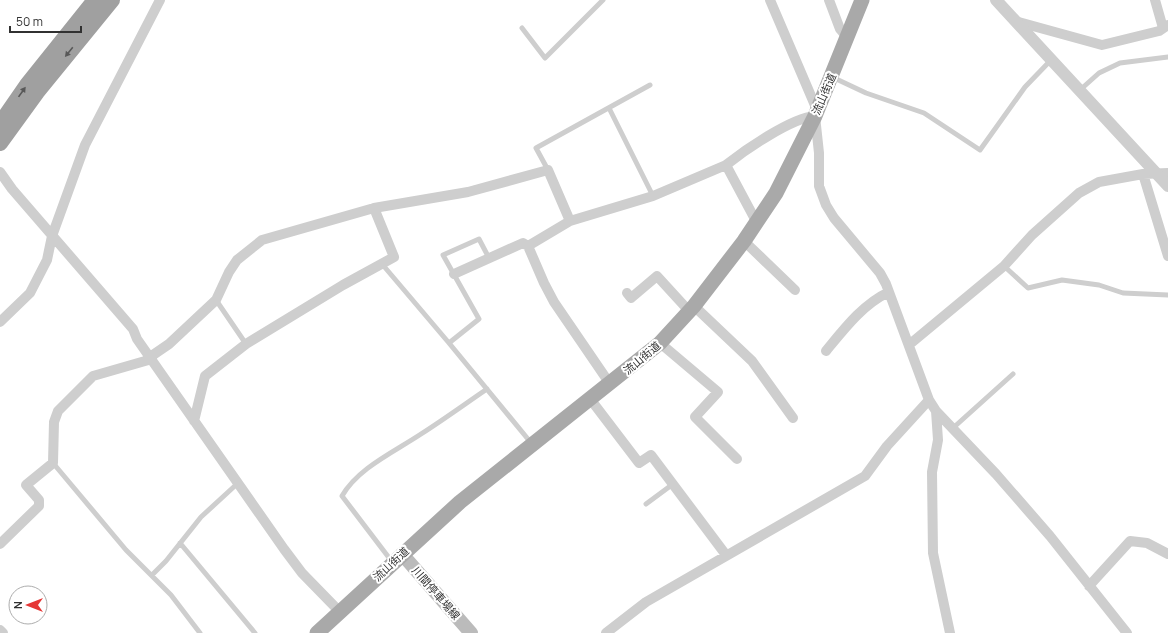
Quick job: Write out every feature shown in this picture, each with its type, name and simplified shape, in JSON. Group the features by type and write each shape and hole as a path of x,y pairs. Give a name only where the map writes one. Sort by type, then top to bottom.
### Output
{"highway":[{"path":"0,124 27,85 95,0"},
{"path":"0,143 37,92 112,0"}],"main road":[{"name":"流山街道","path":"317,633 397,558 460,502 591,400 660,343 691,308 757,224 792,162 832,77 862,0"},
{"name":"川間停車場線","path":"397,558 471,633"}],"street":[{"path":"0,322 30,293 47,260 52,236 85,144 160,0"},
{"path":"770,0 816,113 819,153 819,186 826,205 834,218 880,273 910,344 929,400 936,411 1050,536 1127,633"},
{"path":"829,0 840,29 847,37"},
{"path":"996,0 1051,60 1162,173 1168,186"},
{"path":"1015,21 1102,45 1159,30 1165,27 1155,0"},
{"path":"528,246 570,221 652,196 726,165 741,153 791,124 816,113"},
{"path":"726,165 757,224"},
{"path":"0,544 39,506 39,500 26,485 53,463 54,422 63,406 93,376 151,358 169,344 216,300 229,272 237,260 262,240 374,208 468,192 548,170 570,221"},
{"path":"0,172 12,189 133,329 137,339 302,573 340,612"},
{"path":"910,344 1004,266 1032,235 1079,193 1099,182 1144,174 1162,173"},
{"path":"1144,174 1168,254"},
{"path":"194,421 205,376 246,344 343,285 394,257 374,208"},
{"path":"744,241 795,290"},
{"path":"454,274 523,243 528,246 554,302 610,384"},
{"path":"627,293 631,298 657,276 691,308 752,360 793,418"},
{"path":"826,351 861,311 880,296 889,292"},
{"path":"660,343 686,363 718,392 695,417 737,458"},
{"path":"591,400 639,463 651,455 726,555"},
{"path":"606,633 646,602 865,476 887,446 929,400"},
{"path":"936,411 938,440 932,472 933,553 950,633"},
{"path":"1089,586 1130,541 1147,543 1168,554"},
{"path":"0,630 3,633"}],"lane":[{"path":"522,28 545,58 603,0"},
{"path":"1080,90 1099,72 1120,63 1168,57"},
{"path":"832,77 866,93 924,113 980,150 1025,87 1051,60"},
{"path":"548,170 536,148 650,85"},
{"path":"609,108 652,196"},
{"path":"449,343 479,318 443,254 479,239 489,258"},
{"path":"382,264 533,445"},
{"path":"1004,266 1028,288 1062,280 1099,285 1123,293 1168,295"},
{"path":"216,300 246,344"},
{"path":"953,428 1013,374"},
{"path":"397,558 342,496 348,485 358,477 404,444 487,389"},
{"path":"53,463 126,550 171,594 200,633"},
{"path":"152,575 201,517 238,483"},
{"path":"646,504 673,484"},
{"path":"180,543 255,633"}]}
